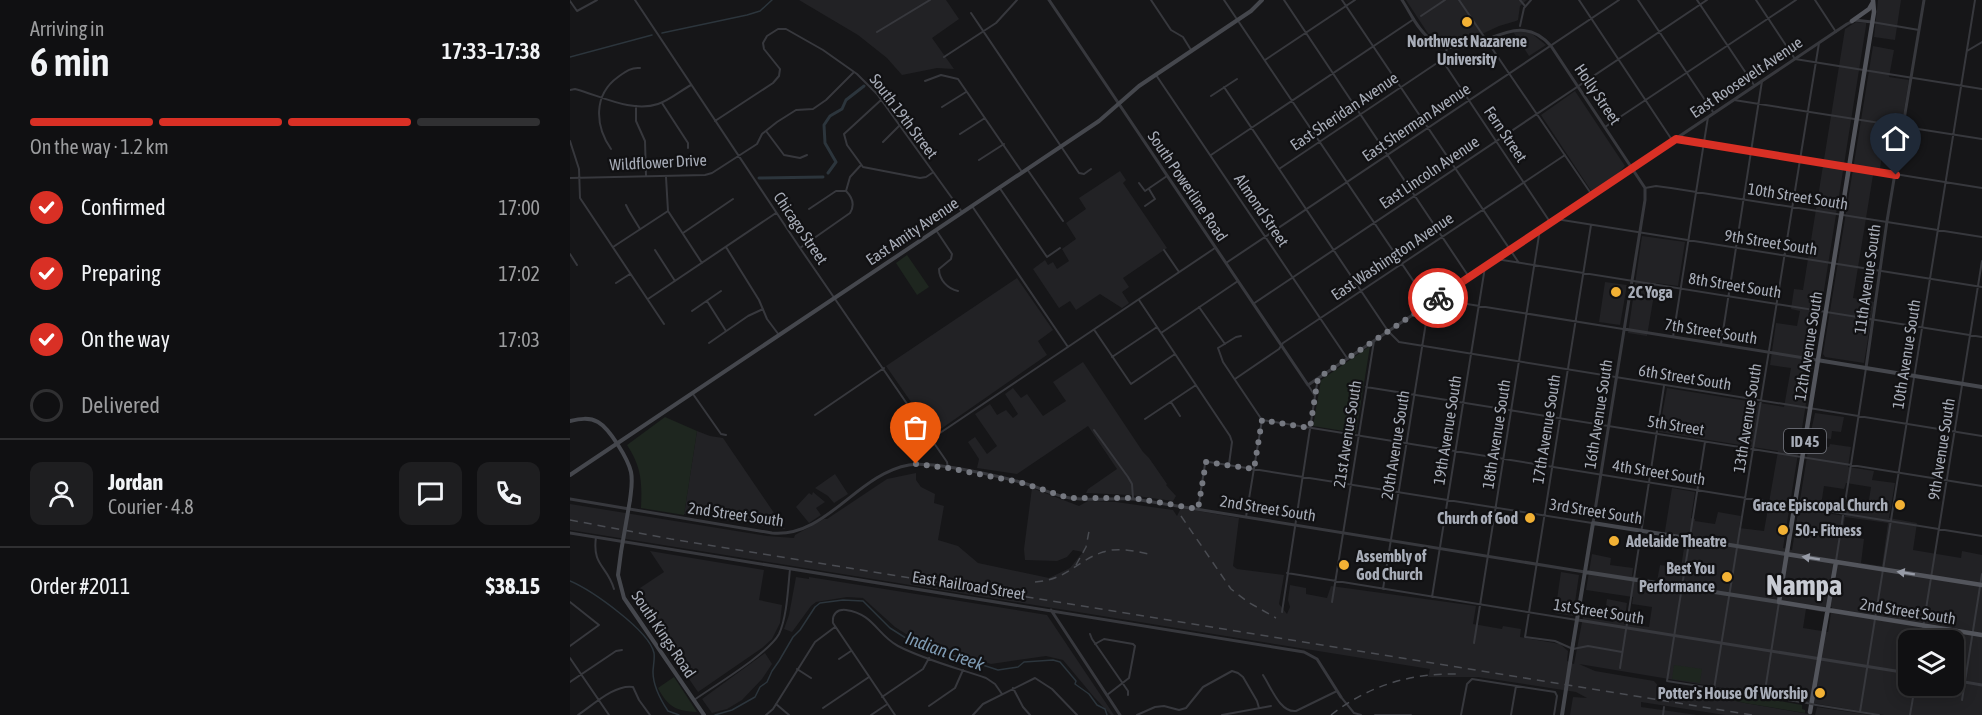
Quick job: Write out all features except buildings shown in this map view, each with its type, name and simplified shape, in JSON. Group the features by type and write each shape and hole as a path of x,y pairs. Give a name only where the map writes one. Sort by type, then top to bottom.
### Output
{"main road":[{"name":"East Amity Avenue","path":"570,475 1099,121 1132,92 1258,6 1262,0"},
{"path":"1852,21 1869,9 1873,1"},
{"name":"12th Avenue South","path":"1779,602 1872,22 1873,1"},
{"name":"7th Street South","path":"1818,360 1982,387"},
{"name":"South Kings Road","path":"570,421 582,419 598,422 607,430 626,459 631,474 630,500 618,575 624,598 704,715"},
{"name":"3rd Street South","path":"1593,523 1981,585"},
{"name":"16th Avenue South","path":"1562,715 1593,523"},
{"path":"1810,712 1836,562"},
{"name":"2nd Street South","path":"1585,572 1982,635"}],"street":[{"path":"570,1 577,11 597,0"},
{"name":"Chicago Street","path":"635,0 800,248 932,439 947,462 948,468"},
{"path":"877,32 930,0"},
{"path":"944,57 996,22 1017,0"},
{"name":"South Powerline Road","path":"1049,0 1308,385"},
{"path":"1151,0 1171,30 1183,37 1191,50"},
{"path":"1224,0 1429,304"},
{"path":"1284,0 1470,277"},
{"path":"1342,0 1519,263"},
{"path":"1265,60 1355,0"},
{"path":"1402,0 1429,39 1447,47 1463,46 1508,27"},
{"path":"1421,16 1445,0"},
{"path":"1460,0 1592,195"},
{"path":"1520,0 1525,6"},
{"path":"1515,26 1520,26 1525,6 1531,0"},
{"path":"1579,0 1674,140 1982,188"},
{"name":"East Sherman Avenue","path":"1226,263 1619,0"},
{"path":"1638,0 1714,113"},
{"path":"1697,0 1755,86"},
{"name":"East Lincoln Avenue","path":"1253,304 1707,0"},
{"path":"1756,0 1795,59 1982,89"},
{"path":"1605,127 1796,0"},
{"path":"1815,0 1836,32"},
{"name":"11th Avenue South","path":"1836,562 1879,272 1924,0"},
{"name":"10th Avenue South","path":"1860,712 1975,0"},
{"path":"971,13 1079,173 1084,174 1091,169"},
{"path":"1211,155 1414,19"},
{"path":"1852,21 1859,20 1919,30"},
{"name":"East Roosevelt Avenue","path":"1308,385 1852,21"},
{"name":"Holly Street","path":"1520,26 1533,29 1541,34 1551,46 1645,188"},
{"name":"South 19th Street","path":"715,121 779,76 780,69 764,49 763,43 767,36 778,29 791,30 854,72 867,84 900,125 962,212"},
{"path":"1967,51 1982,42"},
{"name":"13th Avenue South","path":"1714,689 1819,43"},
{"path":"1442,60 1447,47"},
{"name":"East Sheridan Avenue","path":"1279,169 1442,60"},
{"name":"Fern Street","path":"1442,60 1551,222"},
{"path":"610,149 599,124 601,96 613,81 629,69 640,68"},
{"name":"Wildflower Drive","path":"570,178 705,175 757,144 766,130 796,110 813,109 826,100 854,72"},
{"path":"925,81 941,75 958,79 984,118 1063,221"},
{"name":"Almond Street","path":"1156,75 1347,358"},
{"path":"1211,96 1237,79"},
{"path":"1721,344 1762,81"},
{"path":"570,90 575,89 636,106 651,106 662,103 691,85"},
{"path":"1224,87 1388,331"},
{"path":"942,107 966,92"},
{"path":"881,100 844,134 862,167 920,178 932,173"},
{"path":"1734,100 1982,139"},
{"path":"662,103 688,142 688,148"},
{"path":"636,106 636,121 645,141 646,176"},
{"path":"1673,337 1708,117"},
{"path":"960,134 984,118"},
{"path":"883,142 900,125"},
{"path":"766,130 784,155 800,158 807,155"},
{"path":"570,141 577,160 580,198 664,324"},
{"path":"979,160 1004,144"},
{"name":"East Washington Avenue","path":"1235,379 1279,350 1283,342 1564,154"},
{"path":"800,248 850,213 852,200 846,191 854,170 861,165"},
{"path":"666,176 668,211 702,263"},
{"path":"1139,183 1145,191 1167,176"},
{"name":"10th Street South","path":"1645,188 1656,186 1982,237"},
{"path":"999,187 1047,257 1060,248"},
{"name":"16th Avenue South","path":"1593,523 1645,188"},
{"path":"1145,206 1155,199 1149,189"},
{"path":"809,209 836,191 846,191"},
{"path":"683,233 733,199"},
{"path":"627,205 628,212 640,229"},
{"path":"972,206 1068,347"},
{"path":"612,248 668,211"},
{"path":"648,299 777,213"},
{"name":"9th Street South","path":"1556,219 1980,287"},
{"name":"17th Avenue South","path":"1591,225 1525,637 1555,641 1573,649 1588,646 1622,652"},
{"name":"18th Avenue South","path":"1474,643 1540,229"},
{"path":"936,230 952,254 951,259 939,269 939,273 948,287 958,291"},
{"path":"726,247 779,335"},
{"path":"932,439 1216,248"},
{"path":"655,250 675,281"},
{"path":"1164,250 1179,272"},
{"path":"570,254 577,265"},
{"name":"8th Street South","path":"1496,259 1982,337"},
{"name":"9th Avenue South","path":"1923,630 1970,335 1980,287 1982,261"},
{"name":"19th Avenue South","path":"1432,597 1485,267"},
{"path":"616,282 630,274"},
{"path":"1161,333 1238,280"},
{"path":"692,311 721,291"},
{"name":"7th Street South","path":"1436,299 1818,360"},
{"path":"1139,300 1231,439 1229,465"},
{"path":"706,301 726,331"},
{"name":"20th Avenue South","path":"1383,589 1429,304"},
{"path":"1199,306 1224,344"},
{"path":"709,342 748,316 763,309"},
{"path":"1112,357 1157,327"},
{"path":"1094,330 1131,384 1175,354"},
{"name":"6th Street South","path":"1388,331 1399,342 1423,347 1982,436"},
{"path":"1241,336 1218,348 1223,362 1262,420 1246,517"},
{"name":"21st Avenue South","path":"1332,602 1374,341"},
{"path":"814,416 884,368"},
{"path":"1282,612 1318,378"},
{"path":"1145,419 1196,385"},
{"path":"1308,385 1315,396"},
{"path":"1620,668 1664,386"},
{"name":"5th Street","path":"1366,387 1982,486"},
{"path":"693,393 721,434 726,435"},
{"path":"1171,402 1180,416"},
{"name":"4th Street South","path":"1262,420 1982,536"},
{"path":"1094,430 1128,477 1133,498"},
{"path":"1705,442 1667,681 1879,715"},
{"name":"3rd Street South","path":"1198,509 1206,462 1593,523"},
{"name":"2nd Street South","path":"570,499 772,533 790,533 808,526 889,472 916,464 1019,482 1069,498 1133,498 1585,572"},
{"name":"East Railroad Street","path":"570,533 1304,652 1317,659 1341,697"},
{"path":"597,537 595,554 614,589"},
{"path":"694,700 765,650 776,639 781,627 790,569"},
{"name":"1st Street South","path":"1287,573 1898,671"},
{"path":"1962,700 1982,574"},
{"path":"570,602 601,626 570,646"},
{"name":"12th Avenue South","path":"1764,696 1779,602"},
{"path":"895,715 835,627 832,618 839,610 866,616 897,646 989,680 998,687 1002,694"},
{"path":"1051,610 1120,715"},
{"path":"766,715 776,704 815,642 835,627"},
{"path":"1090,634 1128,695"},
{"path":"1095,644 1104,639 1135,646 1129,678 1107,695"},
{"path":"570,682 616,651 622,650"},
{"path":"839,659 851,651"},
{"path":"570,658 609,715"},
{"path":"882,697 923,669 929,658"},
{"path":"797,669 811,678"},
{"path":"929,706 955,688 963,670"},
{"path":"1137,715 1155,707 1183,709 1203,687 1227,673 1235,672 1243,677 1259,708"},
{"path":"1263,675 1283,706 1290,712 1337,691"},
{"path":"823,708 869,677"},
{"path":"973,715 983,704 1032,679 1038,679 1052,689 1077,715"},
{"path":"1461,715 1468,682 1472,679 1557,693 1554,715"},
{"path":"1965,682 1982,685"},
{"path":"578,715 617,689 632,686 650,715"},
{"path":"1511,715 1516,686"},
{"path":"1013,688 1029,715"},
{"path":"1910,715 1913,696"},
{"path":"1341,697 1354,713 1361,715"},
{"path":"776,704 789,715"},
{"path":"871,715 888,704"},
{"path":"1221,709 1222,715 1271,706"},
{"path":"1663,715 1664,707"},
{"path":"1375,715 1411,715"}],"shaded area":[{"path":"799,0 946,0 959,19 932,38 954,69 937,68 902,75 887,58 858,35"},
{"name":"Northwest Nazarene University","path":"1406,0 1527,0 1520,6 1518,20 1465,42 1446,44 1431,38"},
{"path":"1878,0 1901,0 1895,40 1874,37"},
{"path":"1856,22 1866,23 1783,548 1792,550 1809,444 1829,447 1830,444 1851,447 1848,467 1874,471 1872,480 1895,483 1889,518 1917,523 1913,550 1961,558 1962,551 1982,555 1982,715 1884,715 1579,664 1595,671 1654,681 1660,688 1815,715 1725,715 1641,702 1641,707 1697,715 1570,715 1573,697 1587,698 1576,692 1478,677 1428,677 1430,669 570,530 570,504 767,536 794,538 795,535 827,519 887,479 916,473 916,480 921,487 935,494 934,503 944,506 938,540 958,546 978,563 1049,578 1070,568 1083,552 1073,550 1067,557 1057,561 1025,560 1024,549 1032,488 1079,506 1088,501 1116,502 1173,510 1177,516 1181,508 1239,518 1233,566 1237,569 1284,575 1279,604 1287,614 1290,607 1288,600 1290,585 1306,588 1306,594 1327,598 1331,586 1476,606 1473,624 1502,629 1503,626 1521,629 1520,637 1560,644 1568,651 1567,661 1574,664 1583,617 1613,622 1615,608 1606,606 1607,599 1627,603 1624,624 1649,627 1652,607 1632,604 1633,597 1586,590 1592,554 1611,558 1610,565 1633,568 1632,576 1657,581 1660,565 1681,568 1685,541 1664,537 1672,488 1695,492 1691,518 1695,521 1715,524 1718,512 1741,516 1739,528 1764,531 1778,451 1659,432 1667,388 1784,407 1791,368 1770,365 1776,323 1797,326 1800,311 1791,309 1794,289 1803,290 1845,29","holes":["1846,483 1871,487 1868,506 1847,503 1845,516 1820,512 1824,486 1844,489","1845,517 1888,523 1882,566 1861,563 1864,539 1842,535","1826,606 1832,607 1828,632 1803,628 1806,609 1822,612"]},
{"path":"1512,30 1531,33 1546,45 1529,56"},
{"path":"1873,46 1894,50 1889,77 1909,80 1902,122 1883,120 1878,153 1882,154 1880,169 1874,169 1853,298 1874,302 1864,363 1825,357 1823,354"},
{"path":"1575,91 1625,166 1616,176 1592,192 1541,115"},
{"path":"1120,171 1126,180 1123,183 1167,248 1123,278 1129,287 1122,292 1129,303 1122,308 1100,294 1076,310 1070,301 1059,308 1033,269 1045,260 1048,265 1053,262 1057,269 1069,261 1062,249 1076,239 1066,223 1086,209 1079,198"},
{"path":"1642,236 1685,242 1678,286 1656,283 1647,336 1628,333"},
{"path":"907,255 929,287 917,295 896,263"},
{"path":"1017,278 1053,330 1038,341 1047,355 935,433 932,432 886,366"},
{"path":"1605,282 1627,285 1620,325 1599,322"},
{"path":"1370,346 1356,433 1313,426 1321,380"},
{"path":"1083,362 1143,452 1176,496 1173,501 1130,495 1086,493 1088,489 1117,469 1088,426 1017,474 977,468 979,459 968,442 975,437 987,454 997,446 975,414 990,404 997,415 1006,410 1013,418 1018,414 1005,394 1013,388 1021,398 1027,394 1043,416 1066,401 1053,382"},
{"path":"1815,413 1844,417 1841,432 1832,431 1831,439 1810,436"},
{"path":"665,417 697,431 684,515 641,508 640,475 636,461 627,445"},
{"path":"697,431 723,438 785,529 684,514"},
{"path":"835,474 848,494 834,503 815,488"},
{"path":"813,492 825,502 816,508 821,515 809,523 796,507 809,493 812,495"},
{"path":"650,551 764,570 759,600 782,605 780,623 772,639 698,692 631,594 664,572"},
{"path":"1561,572 1579,575 1573,616 1555,613"},
{"path":"796,577 809,579 809,577 1047,615 1114,715 1111,715 1094,697 1063,660 1046,656 991,664 906,634 863,598 847,597 816,602 792,632 784,629"},
{"path":"765,653 772,664 762,679 742,700 727,709 712,713 702,699"},
{"path":"1674,665 1702,669 1700,683 1672,679"},
{"path":"674,677 697,712 673,707 658,688"},
{"path":"1710,692 1738,697 1739,694 1802,705 1805,713 1745,703 1710,695"},
{"path":"1817,707 1870,715 1815,715"}],"waterway":[{"path":"662,33 747,15 760,11 772,0"},
{"path":"570,57 652,35"},
{"path":"828,173 836,162 825,143 824,125 830,116 842,109 846,100 864,86"},
{"path":"759,178 823,177"},
{"name":"Indian Creek","path":"570,581 618,612 642,633 654,653 653,677 662,702 668,711 679,715"},
{"name":"Indian Creek","path":"715,715 732,710 755,697 815,607 820,603 843,600 863,601 890,628 912,642 998,670 1018,667 1024,662 1053,660 1060,662 1076,681 1075,684 1089,694 1097,705 1105,709 1107,715"}],"railway":[{"path":"1181,516 1231,589 1276,618"},
{"path":"570,520 671,539 1752,715"},
{"path":"1076,565 1086,547 1090,526"},
{"path":"1035,582 1055,578 1103,552 1126,550 1149,554"},
{"path":"1331,715 1360,696 1390,683 1423,676 1457,674"}],"way so far":[{"path":"916,464 1019,482 1069,498 1133,498 1198,509 1206,462 1254,469 1262,420 1310,428 1318,378 1438,298"}],"place":[{"name":"Northwest Nazarene University","path":"1467,22"},
{"name":"2C Yoga","path":"1616,292"},
{"name":"Grace Episcopal Church","path":"1900,505"},
{"name":"Church of God","path":"1530,518"},
{"name":"50+ Fitness","path":"1783,530"},
{"name":"Adelaide Theatre","path":"1614,541"},
{"name":"Assembly of God Church","path":"1344,565"},
{"name":"Best You Performance","path":"1727,577"},
{"name":"Potter's House Of Worship","path":"1820,693"}],"district":[{"name":"Nampa","path":"1804,585"}],"route":[{"path":"1438,298 1676,139 1896,175"}]}
